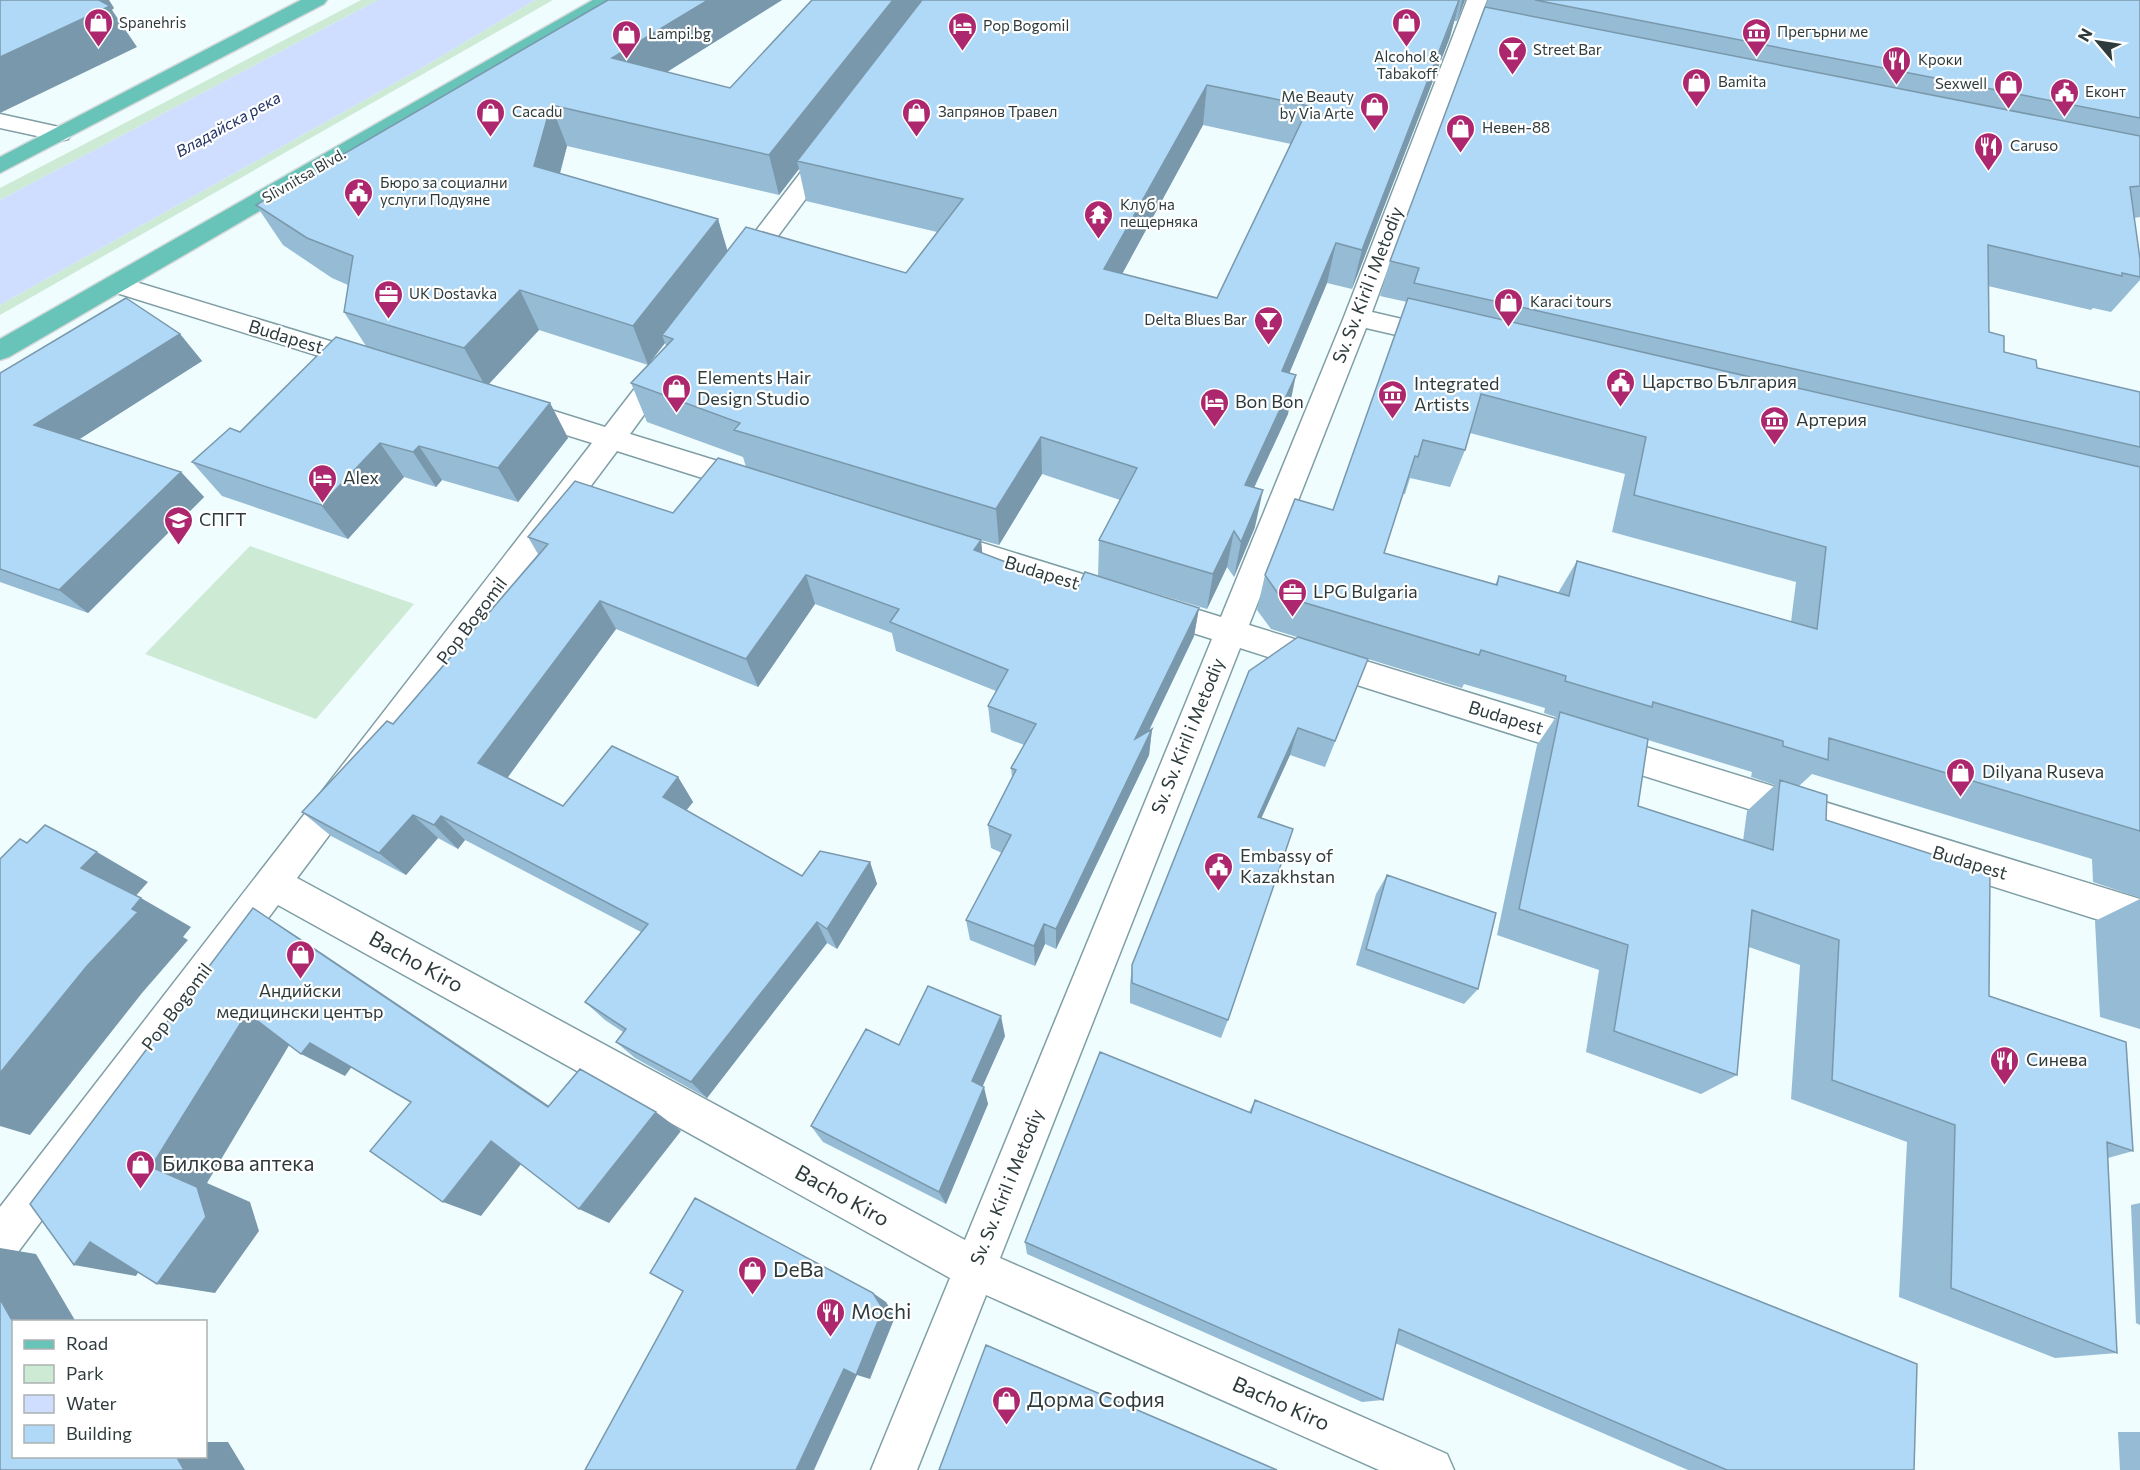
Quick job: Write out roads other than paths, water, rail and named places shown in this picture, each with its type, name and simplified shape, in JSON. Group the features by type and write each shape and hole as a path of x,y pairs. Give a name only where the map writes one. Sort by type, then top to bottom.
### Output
{"main road":[{"path":"0,166 317,0"},
{"name":"Slivnitsa Blvd.","path":"0,353 608,0"},
{"path":"0,158 60,134"}],"street":[{"name":"Sv. Sv. Kiril i Metodiy","path":"894,1470 1357,317 1477,0"},
{"path":"0,120 60,134"},
{"path":"723,291 841,135"},
{"name":"Budapest","path":"116,284 393,371"},
{"path":"1357,317 1460,341"},
{"name":"Pop Bogomil","path":"0,1241 681,347"},
{"path":"494,402 774,489"},
{"name":"Budapest","path":"932,539 2140,916"},
{"name":"Bacho Kiro","path":"272,883 974,1268 1431,1470"}],"water":[{"name":"Владайска река","path":"378,0 535,0 425,66 0,305 0,200"}],"place":[{"name":"Spanehris","path":"98,48"},
{"name":"Alcohol & Tabakoff","path":"1407,48"},
{"name":"Pop Bogomil","path":"962,52"},
{"name":"Прегърни ме","path":"1756,58"},
{"name":"Lampi.bg","path":"627,60"},
{"name":"Street Bar","path":"1512,76"},
{"name":"Кроки","path":"1897,86"},
{"name":"Bamita","path":"1697,108"},
{"name":"Sexwell","path":"2008,110"},
{"name":"Еконт","path":"2064,118"},
{"name":"Me Beauty by Via Arte","path":"1375,132"},
{"name":"Cacadu","path":"491,138"},
{"name":"Запрянов Травел","path":"917,138"},
{"name":"Невен-88","path":"1461,154"},
{"name":"Caruso","path":"1989,172"},
{"name":"Бюро за социални услуги Подуяне","path":"359,218"},
{"name":"Клуб на пещерняка","path":"1099,240"},
{"name":"UK Dostavka","path":"388,320"},
{"name":"Karaci tours","path":"1509,328"},
{"name":"Delta Blues Bar","path":"1268,346"},
{"name":"Царство България","path":"1621,408"},
{"name":"Elements Hair Design Studio","path":"676,414"},
{"name":"Integrated Artists","path":"1393,420"},
{"name":"Bon Bon","path":"1214,428"},
{"name":"Артерия","path":"1775,446"},
{"name":"Alex","path":"322,504"},
{"name":"СПГТ","path":"178,546"},
{"name":"LPG Bulgaria","path":"1292,618"},
{"name":"Dilyana Ruseva","path":"1961,798"},
{"name":"Embassy of Kazakhstan","path":"1219,892"},
{"name":"Андийски медицински център","path":"300,980"},
{"name":"Синева","path":"2005,1086"},
{"name":"Билкова аптека","path":"141,1190"},
{"name":"DeBa","path":"752,1296"},
{"name":"Mochi","path":"830,1338"},
{"name":"Дорма София","path":"1006,1426"}]}
